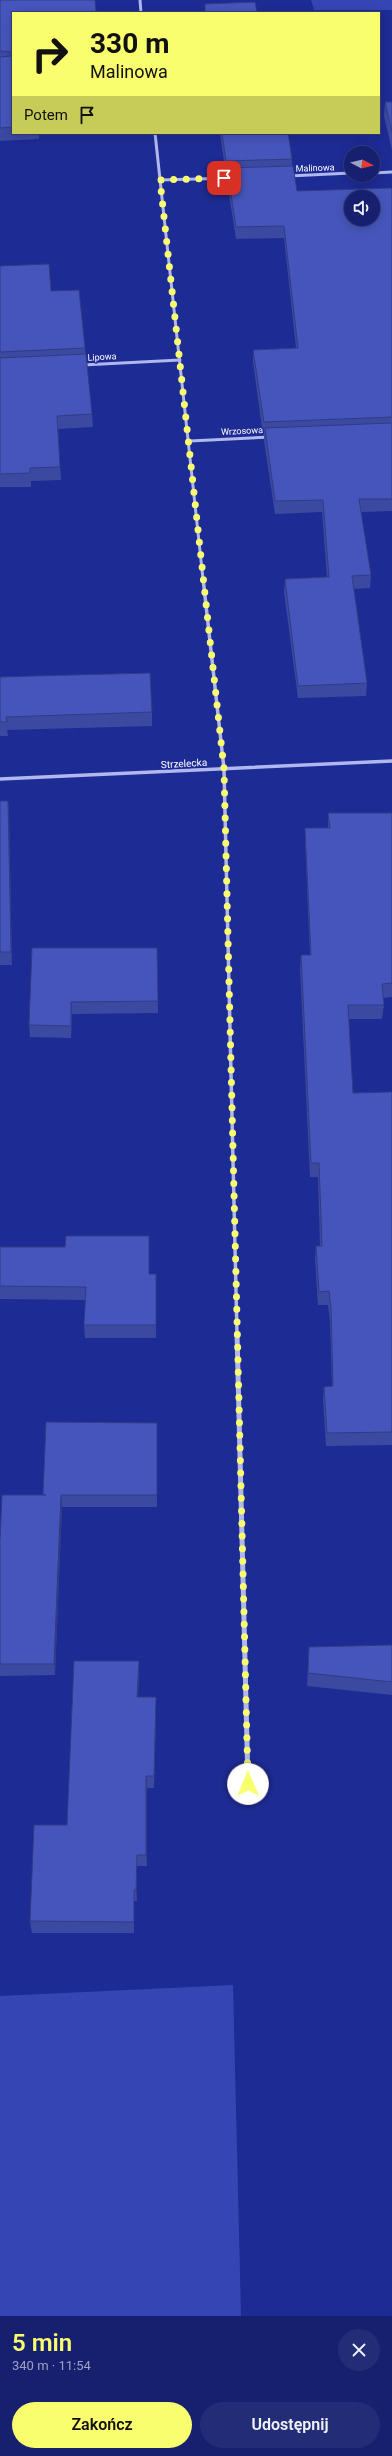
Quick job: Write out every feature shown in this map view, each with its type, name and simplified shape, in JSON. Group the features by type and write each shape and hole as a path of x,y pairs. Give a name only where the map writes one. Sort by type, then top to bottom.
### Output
{"street":[{"path":"140,0 141,12"},
{"path":"155,134 190,441 224,769 248,1784"},
{"path":"380,173 392,172"},
{"name":"Malinowa","path":"288,176 344,173"},
{"path":"160,180 240,178"},
{"name":"Lipowa","path":"78,365 180,360"},
{"name":"Wrzosowa","path":"190,441 275,437"},
{"name":"Strzelecka","path":"0,779 392,761"}],"shaded area":[{"path":"311,0 392,0 392,10 314,10"},
{"path":"233,1985 241,2316 0,2316 0,1996"}],"building":[{"path":"0,0 95,0 96,12 12,12 12,52 0,51"},
{"path":"255,2 257,12 205,12 205,4"},
{"path":"12,56 12,127 0,128 0,57"},
{"path":"385,102 392,102 392,132"},
{"path":"222,134 288,134 292,159 226,161"},
{"path":"293,166 297,191 392,188 392,417 264,422 253,350 298,348 284,226 236,227 227,168"},
{"path":"49,264 51,291 79,290 85,348 0,352 0,266"},
{"path":"86,354 92,414 57,416 60,467 30,468 30,473 0,474 0,358"},
{"path":"392,423 392,499 359,499 371,575 352,576 367,683 298,686 285,579 329,577 323,500 275,501 265,428"},
{"path":"150,673 152,712 6,717 7,722 0,722 0,677"},
{"path":"0,801 8,801 11,952 0,952"},
{"path":"328,813 392,813 392,983 382,984 384,1005 348,1005 353,1093 392,1092 392,1432 327,1433 324,1387 333,1386 331,1308 329,1291 319,1292 316,1246 322,1246 319,1163 311,1163 301,955 311,955 305,828 330,828"},
{"path":"32,948 157,948 158,1001 71,1002 71,1026 29,1025"},
{"path":"66,1236 149,1236 149,1274 156,1274 156,1325 84,1325 86,1287 0,1286 0,1247 65,1247"},
{"path":"46,1422 157,1423 157,1495 61,1495 54,1664 0,1664 0,1540 2,1495 43,1495"},
{"path":"392,1645 392,1682 308,1673 309,1647"},
{"path":"74,1661 139,1661 137,1697 156,1697 154,1776 146,1776 146,1855 137,1855 136,1890 134,1890 134,1922 30,1921 34,1825 67,1825"}],"route":[{"path":"224,178 160,180 190,441 224,769 248,1784"}]}
